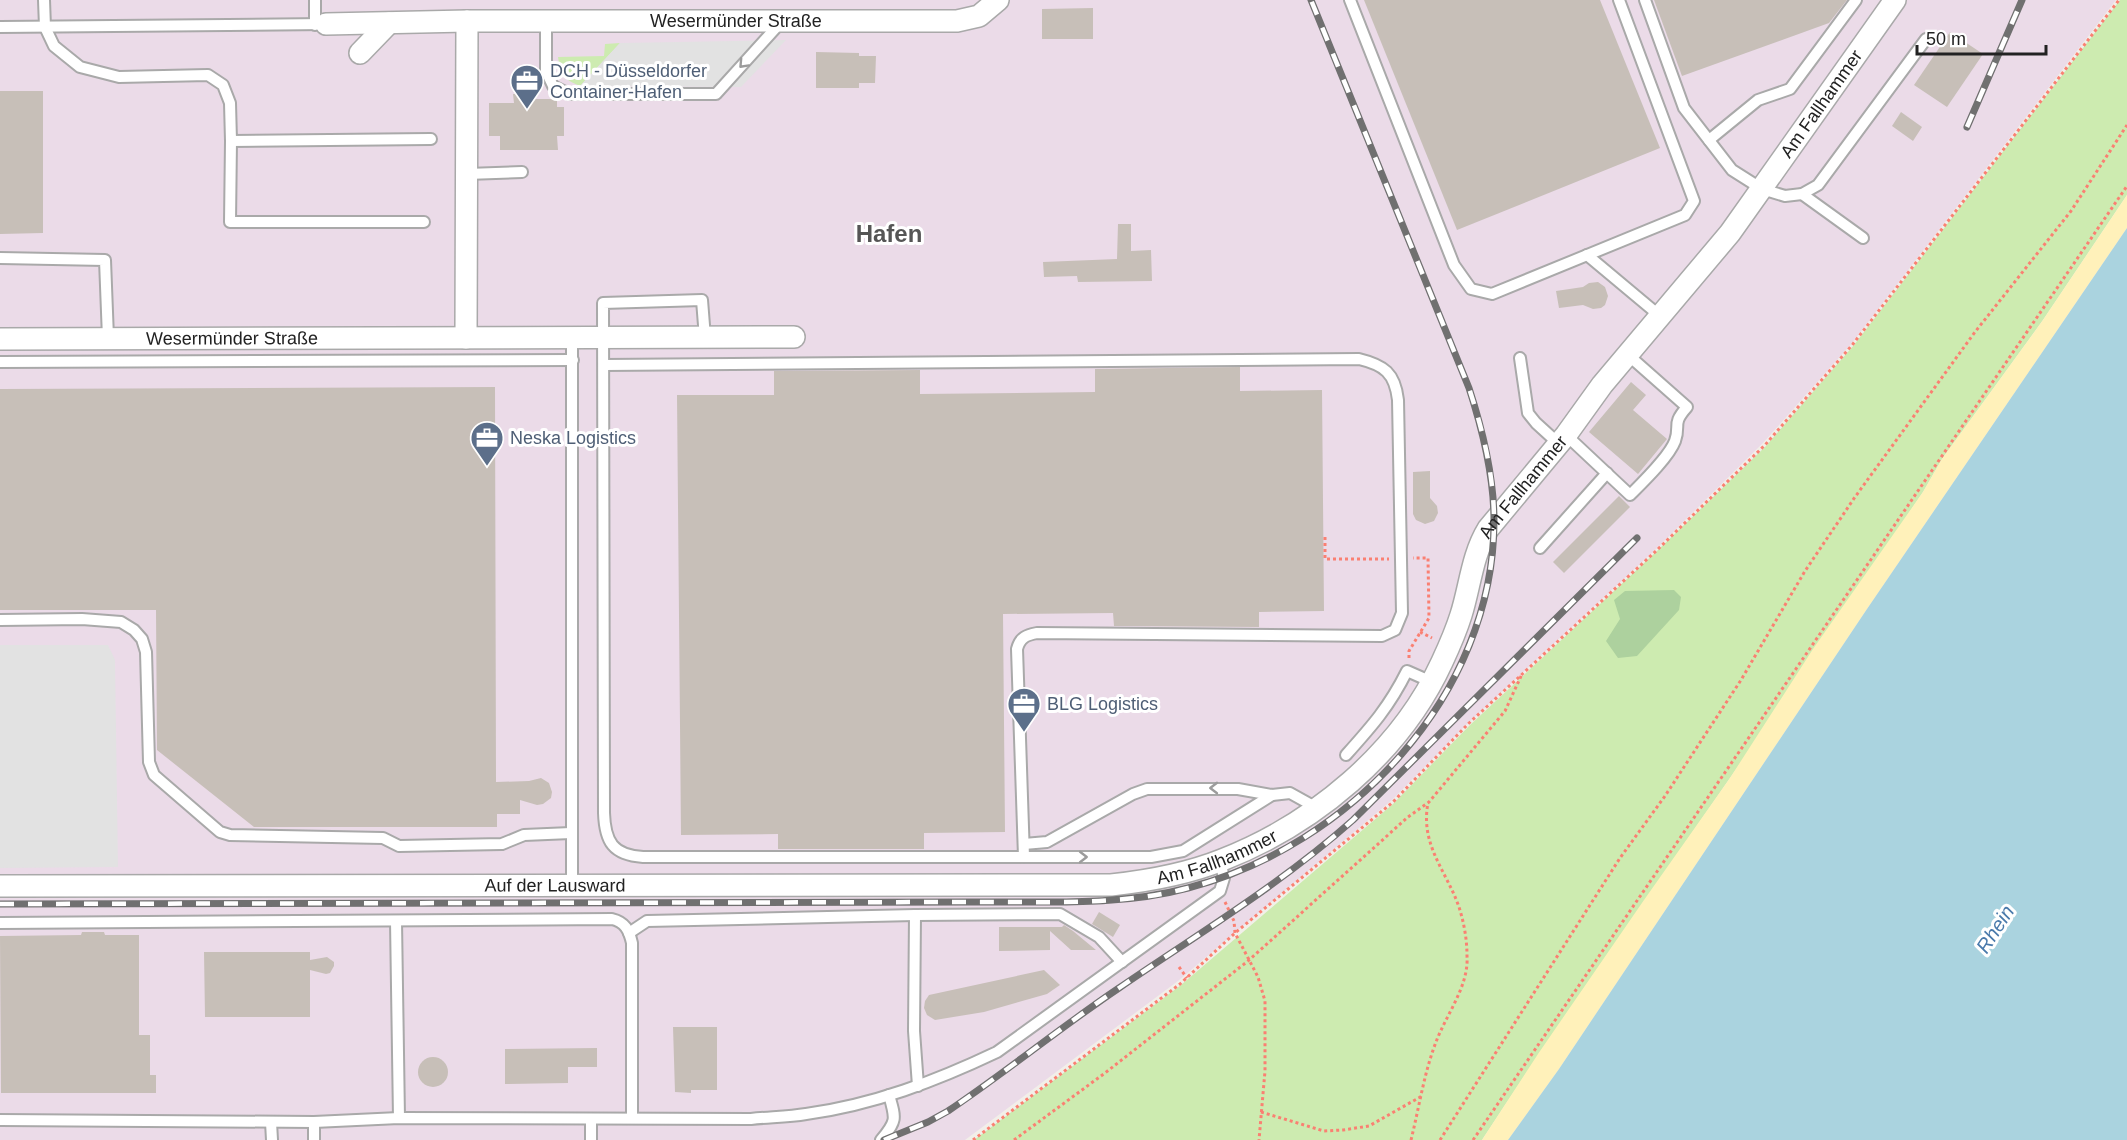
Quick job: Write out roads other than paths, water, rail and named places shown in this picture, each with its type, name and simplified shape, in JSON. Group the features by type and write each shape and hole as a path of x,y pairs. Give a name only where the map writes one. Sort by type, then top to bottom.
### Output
{"street":[{"name":"Wesermünder Straße","path":"321,24 467,21 957,21 979,16 998,0"},
{"name":"Am Fallhammer","path":"1111,885 1148,881 1220,861 1271,838 1317,808 1377,756 1400,730 1432,682 1461,616 1475,558 1484,536 1494,521 1563,440 1597,391 1627,354 1730,233 1895,0"},
{"path":"466,339 467,21"},
{"path":"360,53 389,23"},
{"name":"Wesermünder Straße","path":"0,339 794,337"},
{"name":"Auf der Lausward","path":"0,886 1111,885"}],"lane":[{"path":"44,0 45,27 54,46 80,67 119,77 208,75 224,85 230,103 230,222 424,222"},
{"path":"0,27 321,24 315,0"},
{"path":"1350,0 1454,265 1471,289 1492,294 1685,215 1694,201 1619,0"},
{"path":"1645,0 1684,108 1732,170 1762,189 1785,196 1802,194 1818,185 1926,39"},
{"path":"1709,140 1758,100 1790,89 1856,0"},
{"path":"546,21 546,71 552,86 569,94 716,94 783,21"},
{"path":"231,141 431,139"},
{"path":"467,174 522,172"},
{"path":"1802,194 1863,238"},
{"path":"1587,255 1660,316"},
{"path":"0,258 105,260 108,339"},
{"path":"705,338 702,300 603,303 604,813 605,831 611,844 620,853 643,857 1150,857 1182,851 1272,795"},
{"path":"572,339 572,886"},
{"path":"1520,358 1528,413 1536,423 1563,440 1630,495 1645,481 1671,449 1676,440 1678,417 1687,407 1627,354"},
{"path":"604,365 1359,359 1371,362 1391,375 1396,386 1398,400 1402,613 1395,630 1382,636 1037,633 1023,638 1018,642 1017,649 1024,857"},
{"path":"0,362 573,360"},
{"path":"1540,548 1606,473"},
{"path":"0,620 82,619 121,622 134,630 142,639 146,652 149,762 154,775 220,832 230,835 382,838 399,846 502,844 524,835 571,833"},
{"path":"1346,755 1380,718 1407,671 1432,682"},
{"path":"1024,844 1047,842 1133,794 1147,789 1238,789 1272,795 1290,793 1317,808"},
{"path":"0,1120 314,1122 399,1119 751,1119 832,1110 918,1086 956,1072 997,1052 1220,891 1224,878 1220,861"},
{"path":"629,933 647,921 1060,914 1099,937 1122,962"},
{"path":"915,915 914,1030 918,1086"},
{"path":"0,923 612,919 620,921 629,933 632,943 632,1118"},
{"path":"396,921 399,1119"},
{"path":"880,1140 892,1127 895,1118 889,1095"},
{"path":"591,1119 591,1140"},
{"path":"271,1122 272,1140"},
{"path":"314,1122 314,1140"}],"water":[{"name":"Rhein","path":"2127,228 2127,1140 1508,1140 1559,1069 1867,609"}],"railway":[{"path":"0,904 1106,901 1188,888 1248,867 1304,837 1356,799 1402,754 1440,703 1469,646 1487,585 1494,521 1487,453 1469,388 1311,0"},
{"path":"1967,127 2022,0"},
{"path":"884,1140 948,1111 1097,1003 1239,908 1326,843 1353,820 1637,538"}],"place":[{"name":"DCH - Düsseldorfer Container-Hafen","path":"527,110"},
{"name":"Neska Logistics","path":"487,467"},
{"name":"BLG Logistics","path":"1024,733"}],"district":[{"name":"Hafen","path":"889,233"}]}
